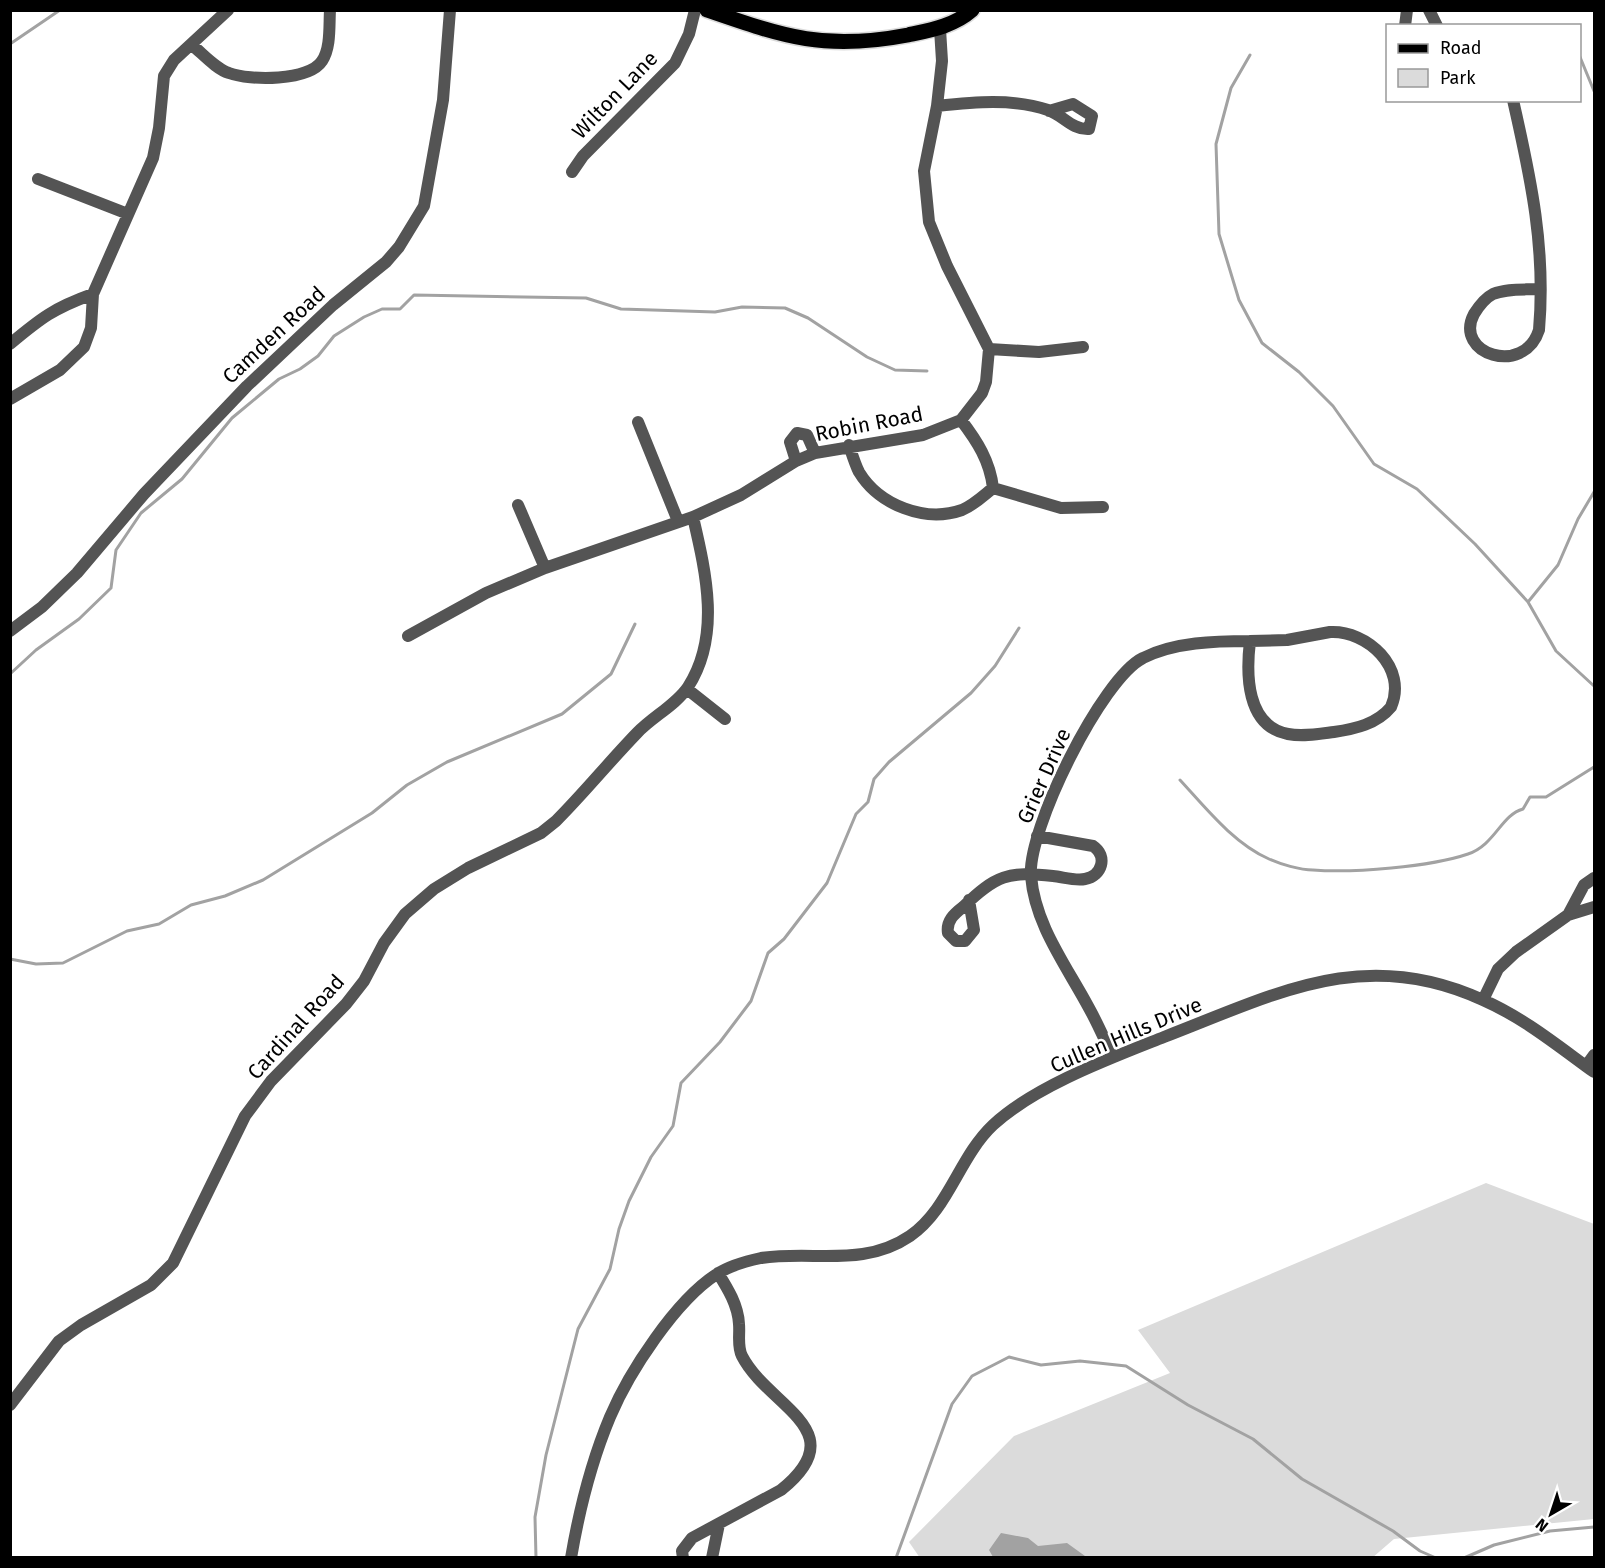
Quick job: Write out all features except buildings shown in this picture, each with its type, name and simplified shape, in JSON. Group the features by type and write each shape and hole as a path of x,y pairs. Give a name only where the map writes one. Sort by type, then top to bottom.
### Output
{"main road":[{"path":"707,10 770,32 824,43 868,42 940,29 972,10"}],"street":[{"path":"10,399 60,370 84,346 92,328 93,294 153,158 159,128 164,76 174,60 228,10"},
{"path":"192,45 227,73 238,76 302,75 314,69 326,53 330,10"},
{"name":"Camden Road","path":"10,631 42,607 77,573 144,494 247,386 333,305 386,262 399,247 424,206 443,99 450,10"},
{"name":"Wilton Lane","path":"572,172 583,156 675,63 689,34 695,10"},
{"path":"1429,10 1436,24"},
{"path":"940,29 942,61 937,106 924,171 929,222 947,266 989,349 988,371 982,393 962,420 977,441 988,465 993,488"},
{"path":"937,106 982,101 1020,104 1050,111"},
{"path":"1513,102 1532,184 1540,236 1539,330 1536,340 1517,354 1497,358 1478,345 1470,327 1472,318 1484,301 1503,291 1539,289"},
{"path":"38,179 128,214"},
{"path":"10,344 48,313 93,294"},
{"path":"989,349 1039,352 1083,346"},
{"name":"Robin Road","path":"408,636 486,592 545,568 678,521 693,518 741,495 796,461 815,453 849,445 923,435 962,420"},
{"path":"638,422 678,521"},
{"path":"796,461 790,442 792,435 797,433 807,435 815,453"},
{"path":"849,445 859,471 871,487 905,509 926,513 956,511 976,502 993,488"},
{"path":"993,488 1061,508 1103,507"},
{"path":"518,505 545,568"},
{"name":"Cardinal Road","path":"10,1405 59,1341 81,1325 151,1285 173,1263 245,1116 271,1081 346,1004 364,981 384,943 405,914 434,889 468,868 541,833 556,821 641,729 687,689 704,656 708,636 703,561 693,518"},
{"name":"Grier Drive","path":"1113,1057 1089,1008 1046,931 1036,906 1031,874 1037,836 1045,812 1088,725 1107,693 1125,670 1142,658 1168,650 1200,643 1287,640 1339,632 1359,638 1378,652 1390,669 1396,693 1391,707 1367,724 1347,730 1299,735 1278,730 1263,718 1251,698 1247,680 1250,642"},
{"path":"687,689 725,719"},
{"path":"969,900 1004,875 1031,874 1082,880 1095,875 1102,864 1099,850 1093,846 1037,836"},
{"path":"1568,915 1584,885 1594,878"},
{"path":"1483,1000 1498,969 1507,960 1568,915 1594,906"},
{"name":"Cullen Hills Drive","path":"571,1557 602,1440 622,1394 647,1353 679,1310 718,1273 761,1258 864,1255 903,1240 917,1231 944,1199 979,1140 992,1126 1030,1099 1113,1057 1293,988 1336,978 1378,974 1433,982 1483,1000 1535,1029 1590,1069"},
{"path":"1590,1069 1594,1055"},
{"path":"683,1557 682,1551 692,1538 781,1491 792,1482 808,1462 812,1444 800,1419 753,1374 746,1364 740,1352 736,1310 718,1273"},
{"path":"711,1557 719,1524"}],"green space":[{"path":"1486,1183 1594,1224 1594,1519 1394,1539 1372,1558 920,1558 909,1542 1014,1436 1170,1373 1138,1330"}],"shaded area":[{"path":"1001,1533 1028,1538 1038,1546 1067,1543 1085,1556 993,1557 989,1550"}],"waterway":[{"path":"10,44 60,10"},
{"path":"1250,55 1231,88 1216,144 1219,234 1239,300 1262,343 1299,372 1333,406 1374,464 1417,489 1475,544 1528,602 1556,651 1594,686"},
{"path":"1581,59 1594,91"},
{"path":"10,674 36,650 79,619 111,588 116,550 141,513 182,479 232,418 279,379 300,369 318,356 334,336 364,317 382,309 400,309 414,295 586,298 621,309 715,312 742,307 785,308 808,318 867,357 895,370 927,371"},
{"path":"1528,602 1558,565 1578,519 1594,492"},
{"path":"10,959 36,964 63,963 127,931 159,924 191,905 225,896 263,880 372,813 407,785 447,762 562,714 611,674 635,624"},
{"path":"536,1558 535,1517 546,1455 578,1329 610,1269 619,1229 629,1201 651,1157 673,1126 681,1083 720,1042 751,1001 768,953 784,939 827,883 856,814 868,802 874,779 889,762 971,693 995,666 1019,628"},
{"path":"1180,780 1220,824 1256,852 1296,868 1349,871 1413,866 1468,854 1485,844 1509,817 1523,809 1530,797 1546,797 1594,767"},
{"path":"896,1558 952,1404 972,1376 1009,1357 1041,1365 1080,1361 1126,1366 1188,1405 1253,1439 1302,1479 1393,1531 1420,1551 1436,1558"},
{"path":"1464,1558 1494,1545 1550,1531 1594,1527"}]}
